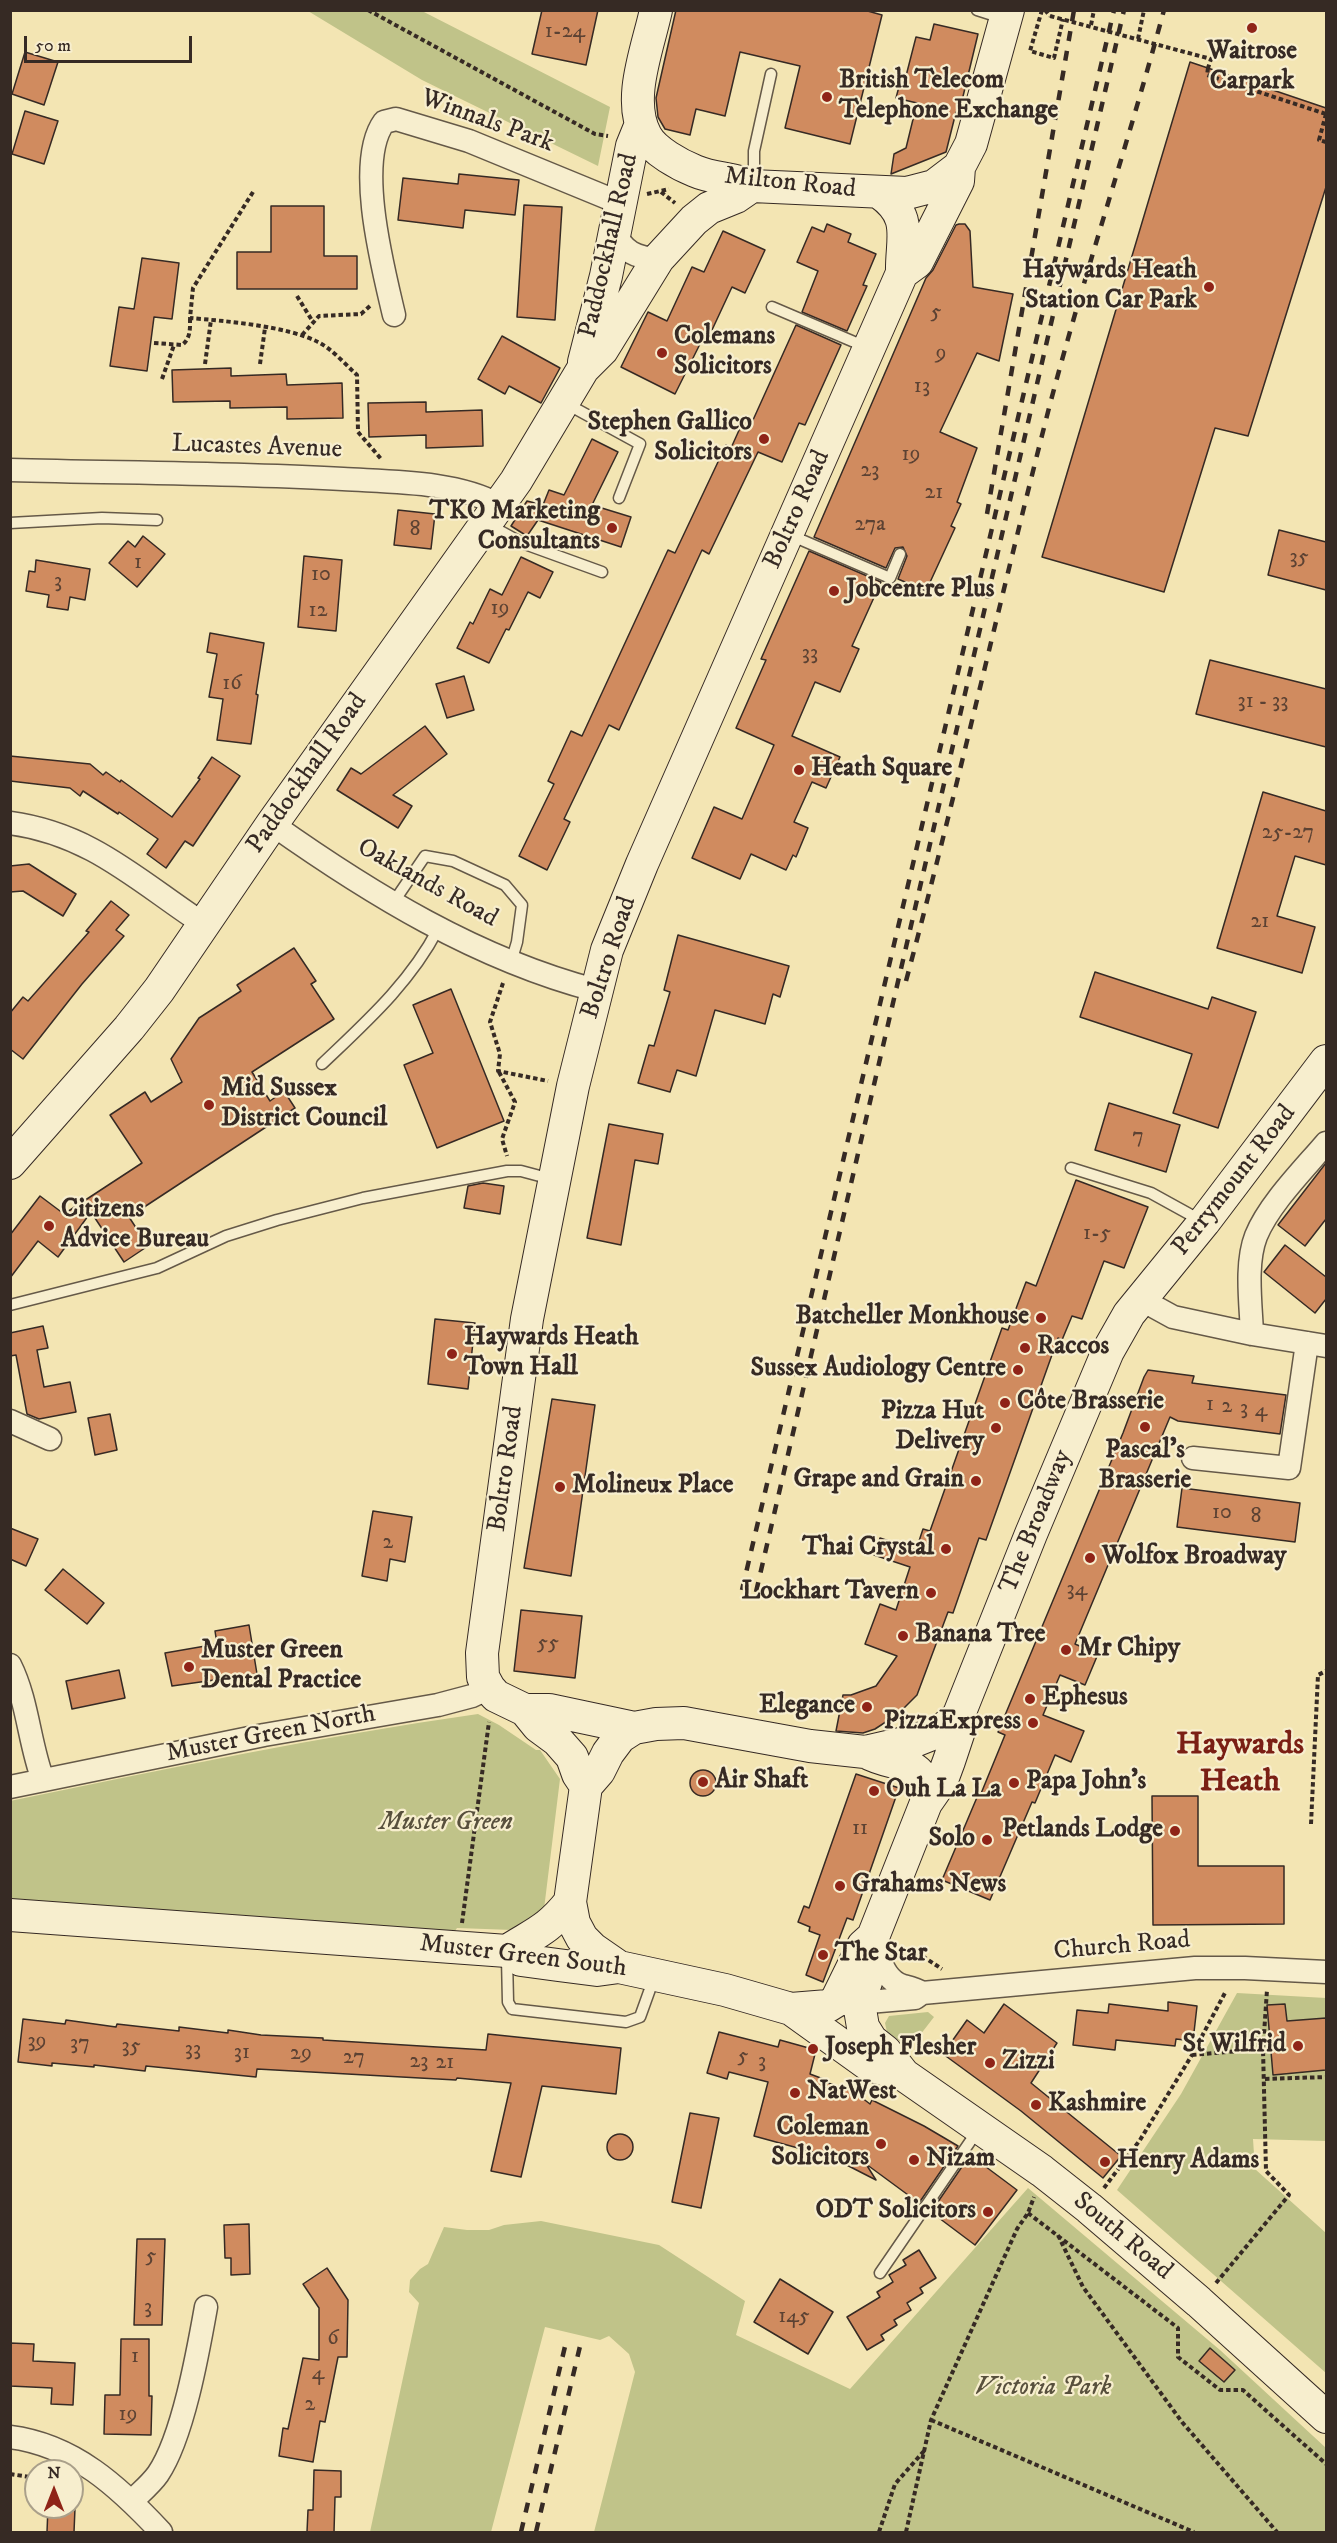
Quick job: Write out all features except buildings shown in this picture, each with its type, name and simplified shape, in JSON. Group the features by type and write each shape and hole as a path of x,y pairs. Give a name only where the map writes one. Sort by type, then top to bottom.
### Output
{"street":[{"path":"638,131 639,86 656,10"},
{"name":"Boltro Road","path":"902,273 917,262 958,181 959,167 971,144 997,13"},
{"name":"Winnals Park","path":"394,315 374,229 372,162 376,133 384,122 396,119 469,141 618,212"},
{"name":"Milton Road","path":"638,131 653,144 693,170 739,180 753,186 880,193 923,190 934,186 959,167"},
{"name":"Paddockhall Road","path":"583,369 638,131"},
{"name":"Paddockhall Road","path":"10,1163 129,1028 205,925 272,824 516,481 583,369 602,350 658,259 694,219 709,208 736,198 753,186"},
{"name":"Boltro Road","path":"489,1702 483,1677 482,1653 527,1319 573,1086 595,990 607,950 642,864 902,273 904,228 902,218 890,200 880,193"},
{"path":"618,212 619,242 632,254 658,259"},
{"name":"Lucastes Avenue","path":"10,470 288,476 387,482 476,493 492,514"},
{"path":"10,824 38,827 92,847 205,925"},
{"name":"Oaklands Road","path":"272,824 393,903 508,970 595,990"},
{"name":"Perrymount Road","path":"1142,1300 1326,1061"},
{"path":"1252,1334 1250,1274 1256,1237 1280,1198 1326,1143"},
{"path":"1142,1300 1173,1317 1317,1345 1289,1468 1193,1458"},
{"name":"The Broadway","path":"844,2004 841,1992 862,1946 875,1944 926,1803 942,1780 949,1761 959,1731 958,1717 1031,1534 1108,1351 1129,1314 1142,1300"},
{"path":"10,1421 50,1439"},
{"path":"10,1665 18,1681 36,1762 43,1780"},
{"name":"Muster Green North","path":"10,1787 264,1735 438,1705 471,1696 489,1702"},
{"path":"489,1702 502,1699 525,1710 572,1757 578,1774 586,1786"},
{"path":"525,1710 549,1710 634,1728 684,1723 810,1746 865,1752 925,1737 942,1730 958,1717"},
{"path":"619,1966 593,1949 582,1938 574,1923 570,1902 586,1786 599,1771 608,1753 620,1737 634,1728"},
{"path":"865,1752 875,1758 891,1759 914,1769 924,1780 926,1803"},
{"path":"507,1951 555,1921 570,1902"},
{"name":"Muster Green South","path":"10,1915 507,1951 521,1960 597,1970 619,1966 791,2009 869,2065 904,2075"},
{"name":"Church Road","path":"875,1944 890,1978 922,1993"},
{"name":"Church Road","path":"844,2004 915,1998 922,1993 1195,1968 1326,1971"},
{"path":"791,2009 844,2004 871,2040 885,2051 904,2075"},
{"name":"South Road","path":"904,2075 1042,2171 1089,2208 1199,2302 1326,2417"},
{"path":"132,2501 157,2476 172,2447 200,2344 206,2307"},
{"path":"10,2437 49,2445 92,2467 132,2501 160,2532"}],"lane":[{"path":"753,186 754,151 771,74"},
{"path":"772,307 869,349"},
{"path":"564,402 640,444 619,498"},
{"path":"492,514 522,543 602,572"},
{"path":"10,523 102,518 157,520"},
{"path":"787,533 890,578 900,554"},
{"path":"393,903 425,856 453,861 506,885 522,905 517,942 508,970"},
{"path":"322,1064 388,1002 419,963 438,929"},
{"path":"1071,1168 1151,1193 1204,1222"},
{"path":"10,1305 157,1268 233,1234 277,1220 381,1194 512,1172 534,1174 554,1180"},
{"path":"507,1951 508,2002 512,2010 626,2022 640,2017 655,1974"},
{"path":"880,2273 980,2127"}],"path":[{"path":"368,10 595,134 638,131"},
{"path":"1063,19 1054,58 1030,51 1044,10 1050,16 1091,25 1211,59 1207,75 1326,114 1319,140 1326,142"},
{"path":"1091,25 1094,10"},
{"path":"1138,39 1144,10"},
{"path":"618,212 682,183 693,170"},
{"path":"154,343 183,345 187,341 193,288 253,192"},
{"path":"302,335 319,316 361,314 388,289"},
{"path":"297,296 313,322"},
{"path":"190,318 265,328 302,335 320,342 357,375 358,432 387,465 387,482"},
{"path":"205,364 211,320"},
{"path":"260,364 265,328"},
{"path":"162,379 174,345"},
{"path":"508,970 490,1022 500,1054 498,1071 515,1102 502,1139 512,1172"},
{"path":"498,1071 573,1086"},
{"path":"1311,1824 1318,1675 1326,1671"},
{"path":"459,1948 489,1702"},
{"path":"910,1948 942,1970"},
{"path":"1233,2262 1289,2195 1266,2171 1263,2049 1267,1986"},
{"path":"1103,2188 1140,2140 1192,2055 1228,1987"},
{"path":"1192,2055 1263,2049"},
{"path":"1265,2079 1326,2077"},
{"path":"906,2532 931,2420 1017,2229 1028,2213 1037,2189"},
{"path":"1028,2213 1178,2328 1178,2357 1220,2390 1243,2390 1326,2464"},
{"path":"1058,2234 1083,2287 1167,2403 1277,2532"},
{"path":"931,2420 1194,2532"},
{"path":"879,2532 895,2484 924,2450"}],"green space":[{"path":"308,11 422,11 610,107 598,166 422,80"},
{"name":"Muster Green","path":"478,1714 536,1750 540,1750 560,1779 544,1909 513,1930 457,1928 455,1931 11,1900 10,1801 302,1743"},
{"path":"1237,1993 1326,1998 1326,2141 1253,2139 1255,2169 1326,2233 1326,2373 1117,2190 1181,2094"},
{"path":"928,2012 934,2017 910,2048 887,2032 885,2023 889,2016"},
{"name":"Victoria Park","path":"1028,2188 1220,2350 1326,2448 1326,2532 594,2532 635,2372 629,2354 609,2336 600,2340 545,2327 491,2532 370,2532 419,2303 409,2292 410,2280 428,2264 444,2227 489,2230 504,2225 541,2221 659,2245 745,2301 736,2335 850,2389"}],"railway":[{"path":"987,514 1074,10"},
{"path":"742,1590 1114,10"},
{"path":"756,1592 1124,10"},
{"path":"906,981 1049,408 1164,10"},
{"path":"521,2532 567,2338"},
{"path":"536,2532 581,2342"}],"place":[{"name":"Waitrose Carpark","path":"1252,28"},
{"name":"British Telecom Telephone Exchange","path":"827,97"},
{"name":"Haywards Heath Station Car Park","path":"1209,287"},
{"name":"Colemans Solicitors","path":"662,353"},
{"name":"Stephen Gallico Solicitors","path":"764,439"},
{"name":"TKO Marketing Consultants","path":"612,528"},
{"name":"Jobcentre Plus","path":"834,591"},
{"name":"Heath Square","path":"799,770"},
{"name":"Mid Sussex District Council","path":"209,1105"},
{"name":"Citizens Advice Bureau","path":"49,1226"},
{"name":"Batcheller Monkhouse","path":"1041,1318"},
{"name":"Raccos","path":"1025,1348"},
{"name":"Haywards Heath Town Hall","path":"452,1354"},
{"name":"Sussex Audiology Centre","path":"1018,1370"},
{"name":"Côte Brasserie","path":"1005,1403"},
{"name":"Pascal's Brasserie","path":"1145,1427"},
{"name":"Pizza Hut Delivery","path":"996,1428"},
{"name":"Grape and Grain","path":"976,1481"},
{"name":"Molineux Place","path":"560,1487"},
{"name":"Thai Crystal","path":"946,1549"},
{"name":"Wolfox Broadway","path":"1090,1558"},
{"name":"Lockhart Tavern","path":"931,1593"},
{"name":"Banana Tree","path":"903,1636"},
{"name":"Mr Chipy","path":"1066,1650"},
{"name":"Muster Green Dental Practice","path":"189,1667"},
{"name":"Ephesus","path":"1030,1699"},
{"name":"Elegance","path":"867,1707"},
{"name":"PizzaExpress","path":"1033,1723"},
{"name":"Air Shaft","path":"703,1782"},
{"name":"Papa John's","path":"1014,1783"},
{"name":"Ouh La La","path":"874,1791"},
{"name":"Petlands Lodge","path":"1175,1831"},
{"name":"Solo","path":"987,1840"},
{"name":"Grahams News","path":"840,1886"},
{"name":"The Star","path":"823,1955"},
{"name":"St Wilfrid","path":"1298,2046"},
{"name":"Joseph Flesher","path":"813,2049"},
{"name":"Zizzi","path":"990,2063"},
{"name":"NatWest","path":"795,2093"},
{"name":"Kashmire","path":"1036,2105"},
{"name":"Coleman Solicitors","path":"881,2144"},
{"name":"Nizam","path":"914,2160"},
{"name":"Henry Adams","path":"1105,2162"},
{"name":"ODT Solicitors","path":"988,2212"}],"district":[{"name":"Haywards Heath","path":"1240,1764"}]}
